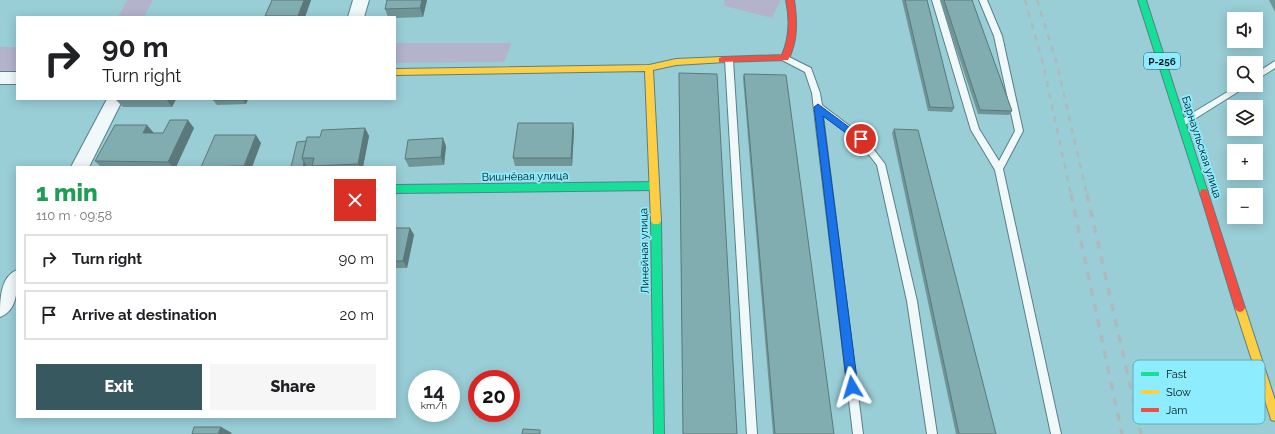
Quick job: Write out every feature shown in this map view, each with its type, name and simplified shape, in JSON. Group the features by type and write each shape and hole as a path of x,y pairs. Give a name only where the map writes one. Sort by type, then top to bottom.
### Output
{"main road":[{"path":"396,72 649,68 676,62 785,58 791,44 794,27 790,0"},
{"name":"Барнаульская улица","path":"1142,0 1257,360"},
{"name":"Линейная улица","path":"649,68 655,186 659,434"},
{"name":"Вишнёвая улица","path":"396,189 655,186"},
{"name":"Барнаульская улица","path":"1265,384 1275,416"}],"street":[{"path":"356,16 361,0"},
{"path":"0,78 16,78"},
{"path":"81,166 114,100"},
{"path":"0,308 16,281"}],"lane":[{"path":"936,0 975,130 1000,169 1056,434"},
{"path":"984,0 998,36 1018,131 1000,169"},
{"path":"785,58 808,70 816,93 858,434"},
{"path":"729,60 752,434"},
{"path":"1263,72 1275,64"},
{"path":"1182,123 1233,92"},
{"path":"818,107 861,139 881,164 912,301 932,434"}],"shaded area":[{"path":"127,0 153,0 145,16 119,16"},
{"path":"724,0 781,0 772,18 725,6"},
{"path":"396,43 512,43 504,62 396,63"},
{"path":"0,47 16,47 16,72 0,73"}],"building":[{"path":"272,0 304,0 298,16 265,16"},
{"path":"387,0 422,0 420,8 385,9"},
{"path":"905,0 927,0 954,108 930,107"},
{"path":"944,0 972,0 1012,111 980,110"},
{"path":"679,73 717,74 737,434 683,434"},
{"path":"744,74 786,75 834,434 775,434"},
{"path":"170,120 188,120 168,162 95,161 115,125 147,125 143,133 163,133"},
{"path":"518,123 573,123 571,158 513,158"},
{"path":"365,128 358,164 312,166 314,158 302,158 307,137 320,137 322,130"},
{"path":"894,129 918,130 996,434 959,434"},
{"path":"215,135 256,135 244,166 201,166"},
{"path":"443,138 441,157 405,159 408,140"},
{"path":"306,141 302,158 304,162 303,166 291,166 297,142"},
{"path":"396,228 410,228 403,261 396,261"},
{"path":"194,427 221,427 218,434 192,434"},
{"path":"523,429 540,430 540,434 522,434"}],"railway":[{"path":"1025,0 1043,63 1071,195"},
{"path":"1037,0 1057,64 1087,195"},
{"path":"1071,194 1122,434"},
{"path":"1087,194 1133,398"},
{"path":"1139,424 1141,434"}],"traffic: fast":[{"path":"1142,0 1204,193"},
{"path":"396,189 655,186"},
{"path":"656,221 659,434"}],"traffic: slow":[{"path":"396,72 649,68 676,62 722,60"},
{"path":"649,68 656,221"},
{"path":"1240,308 1257,360"},
{"path":"1265,385 1275,416"}],"traffic: jam":[{"path":"722,60 785,58 792,36 790,0"},
{"path":"1204,193 1240,308"}],"route":[{"path":"852,387 818,107 861,139"}]}
